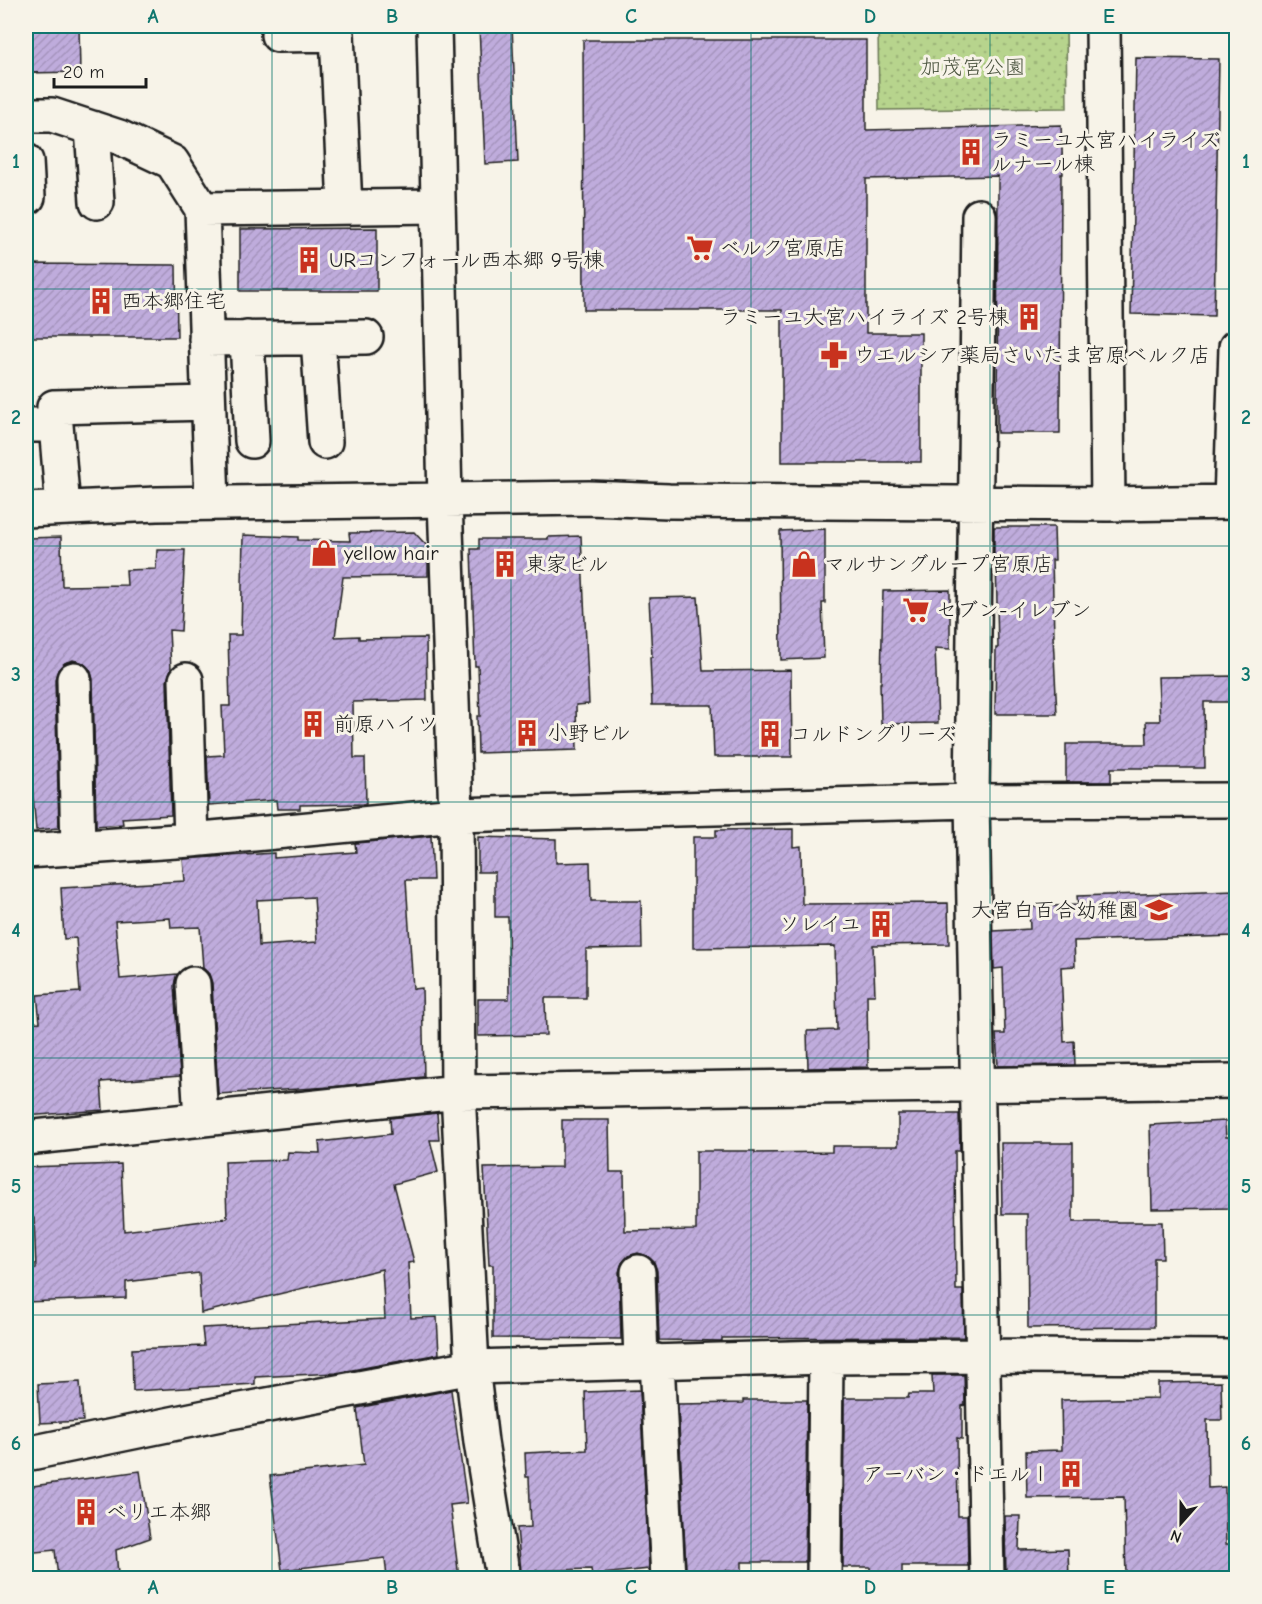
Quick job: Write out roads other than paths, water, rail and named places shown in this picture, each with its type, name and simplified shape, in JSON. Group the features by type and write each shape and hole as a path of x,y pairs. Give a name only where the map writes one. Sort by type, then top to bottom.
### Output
{"street":[{"path":"434,26 445,500 456,815 458,1092 472,1367 481,1442 503,1578"},
{"path":"1103,26 1108,504"},
{"path":"278,35 337,34 345,207"},
{"path":"26,115 52,115 119,137 172,162 202,209 212,503"},
{"path":"92,128 96,202"},
{"path":"26,161 28,196"},
{"path":"202,209 438,206"},
{"path":"979,216 972,801 987,1578"},
{"path":"206,339 366,337"},
{"path":"247,338 252,441"},
{"path":"318,338 326,442"},
{"path":"26,510 212,503 589,498 669,501 1108,504 1234,502 1236,347"},
{"path":"63,508 41,425 54,407 208,403"},
{"path":"74,679 78,848"},
{"path":"186,680 191,840"},
{"path":"26,851 191,840 456,815 972,801 1236,800"},
{"path":"193,984 201,1119"},
{"path":"26,1138 458,1092 1236,1082"},
{"path":"638,1272 649,1361 668,1578"},
{"path":"26,1454 225,1413 472,1367 649,1361 984,1356 1236,1358"},
{"path":"824,1578 826,1358"}],"place":[{"name":"ラミーユ大宮ハイライズ ルナール棟","path":"971,152"},
{"name":"ベルク宮原店","path":"700,248"},
{"name":"URコンフォール西本郷 9号棟","path":"309,260"},
{"name":"西本郷住宅","path":"101,301"},
{"name":"ラミーユ大宮ハイライズ 2号棟","path":"1029,317"},
{"name":"ウエルシア薬局さいたま宮原ベルク店","path":"834,355"},
{"name":"yellow hair","path":"324,553"},
{"name":"東家ビル","path":"505,564"},
{"name":"マルサングループ宮原店","path":"804,564"},
{"name":"セブン-イレブン","path":"916,610"},
{"name":"前原ハイツ","path":"313,724"},
{"name":"小野ビル","path":"527,733"},
{"name":"コルドングリーズ","path":"770,734"},
{"name":"大宮白百合幼稚園","path":"1159,910"},
{"name":"ソレイユ","path":"881,924"},
{"name":"アーバン・ドエルⅠ","path":"1071,1474"},
{"name":"ベリエ本郷","path":"86,1512"}],"park label":[{"name":"加茂宮公園","path":"973,67"}]}
